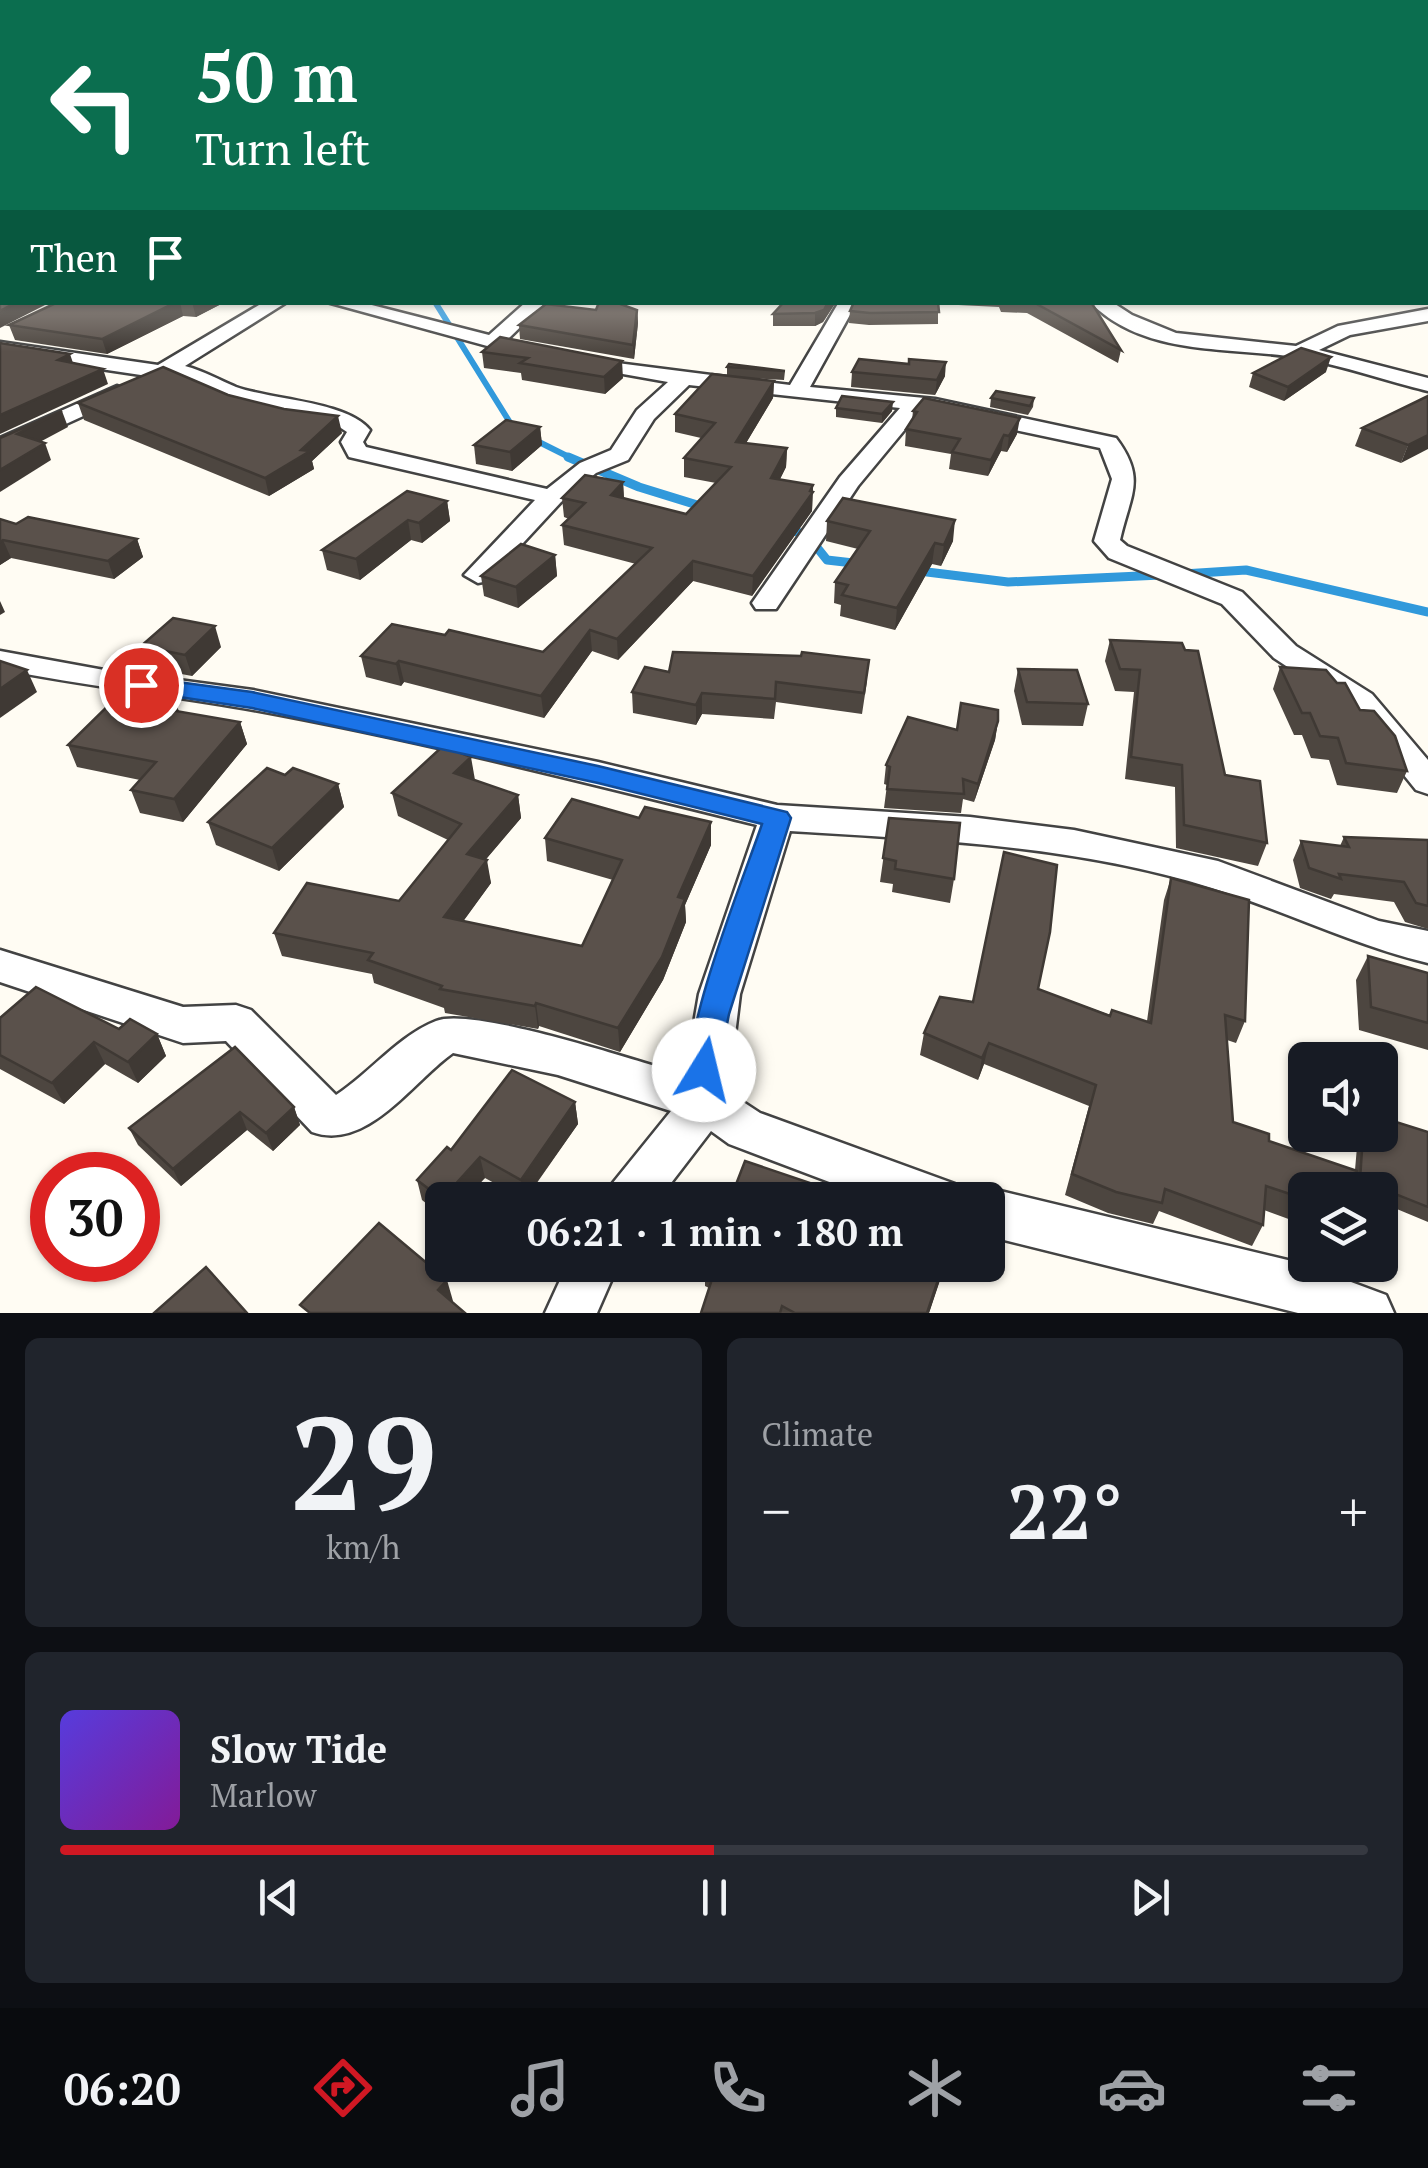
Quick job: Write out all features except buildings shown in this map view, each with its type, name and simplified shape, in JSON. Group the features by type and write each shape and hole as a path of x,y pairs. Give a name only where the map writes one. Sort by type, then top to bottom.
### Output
{"street":[{"path":"0,447 165,370 273,305"},
{"path":"348,305 539,354 684,379 916,403 1108,443 1123,460 1127,476 1106,541 1118,552 1232,598 1285,652 1361,701 1428,782"},
{"path":"493,342 533,305"},
{"path":"796,393 846,305"},
{"path":"1104,305 1148,333 1170,340 1299,352 1428,385"},
{"path":"1299,352 1345,330 1428,316"},
{"path":"0,348 205,378 228,392 346,421 359,430 352,442 357,452 552,497"},
{"path":"478,574 552,497 588,468 620,454 646,415 684,379"},
{"path":"766,603 848,482 916,403"},
{"path":"0,660 252,700 598,774 777,818 970,830 1074,843 1218,875 1376,935 1428,947"},
{"path":"644,1182 706,1102 704,1070 714,1014 777,818"},
{"path":"0,966 183,1025 236,1023 328,1118 349,1113 450,1034 558,1056 706,1102 745,1129 889,1182"},
{"path":"1005,1216 1300,1288 1368,1313"},
{"path":"571,1313 585,1282"}],"waterway":[{"path":"437,305 514,429"},
{"path":"533,439 573,459"},
{"path":"568,457 639,487 707,508"},
{"path":"787,529 807,535 827,560 862,564"},
{"path":"1183,574 1246,570 1428,612"},
{"path":"919,571 1008,582 1161,575"}],"route":[{"path":"141,685 252,700 598,774 777,818 714,1014 704,1070"}]}
